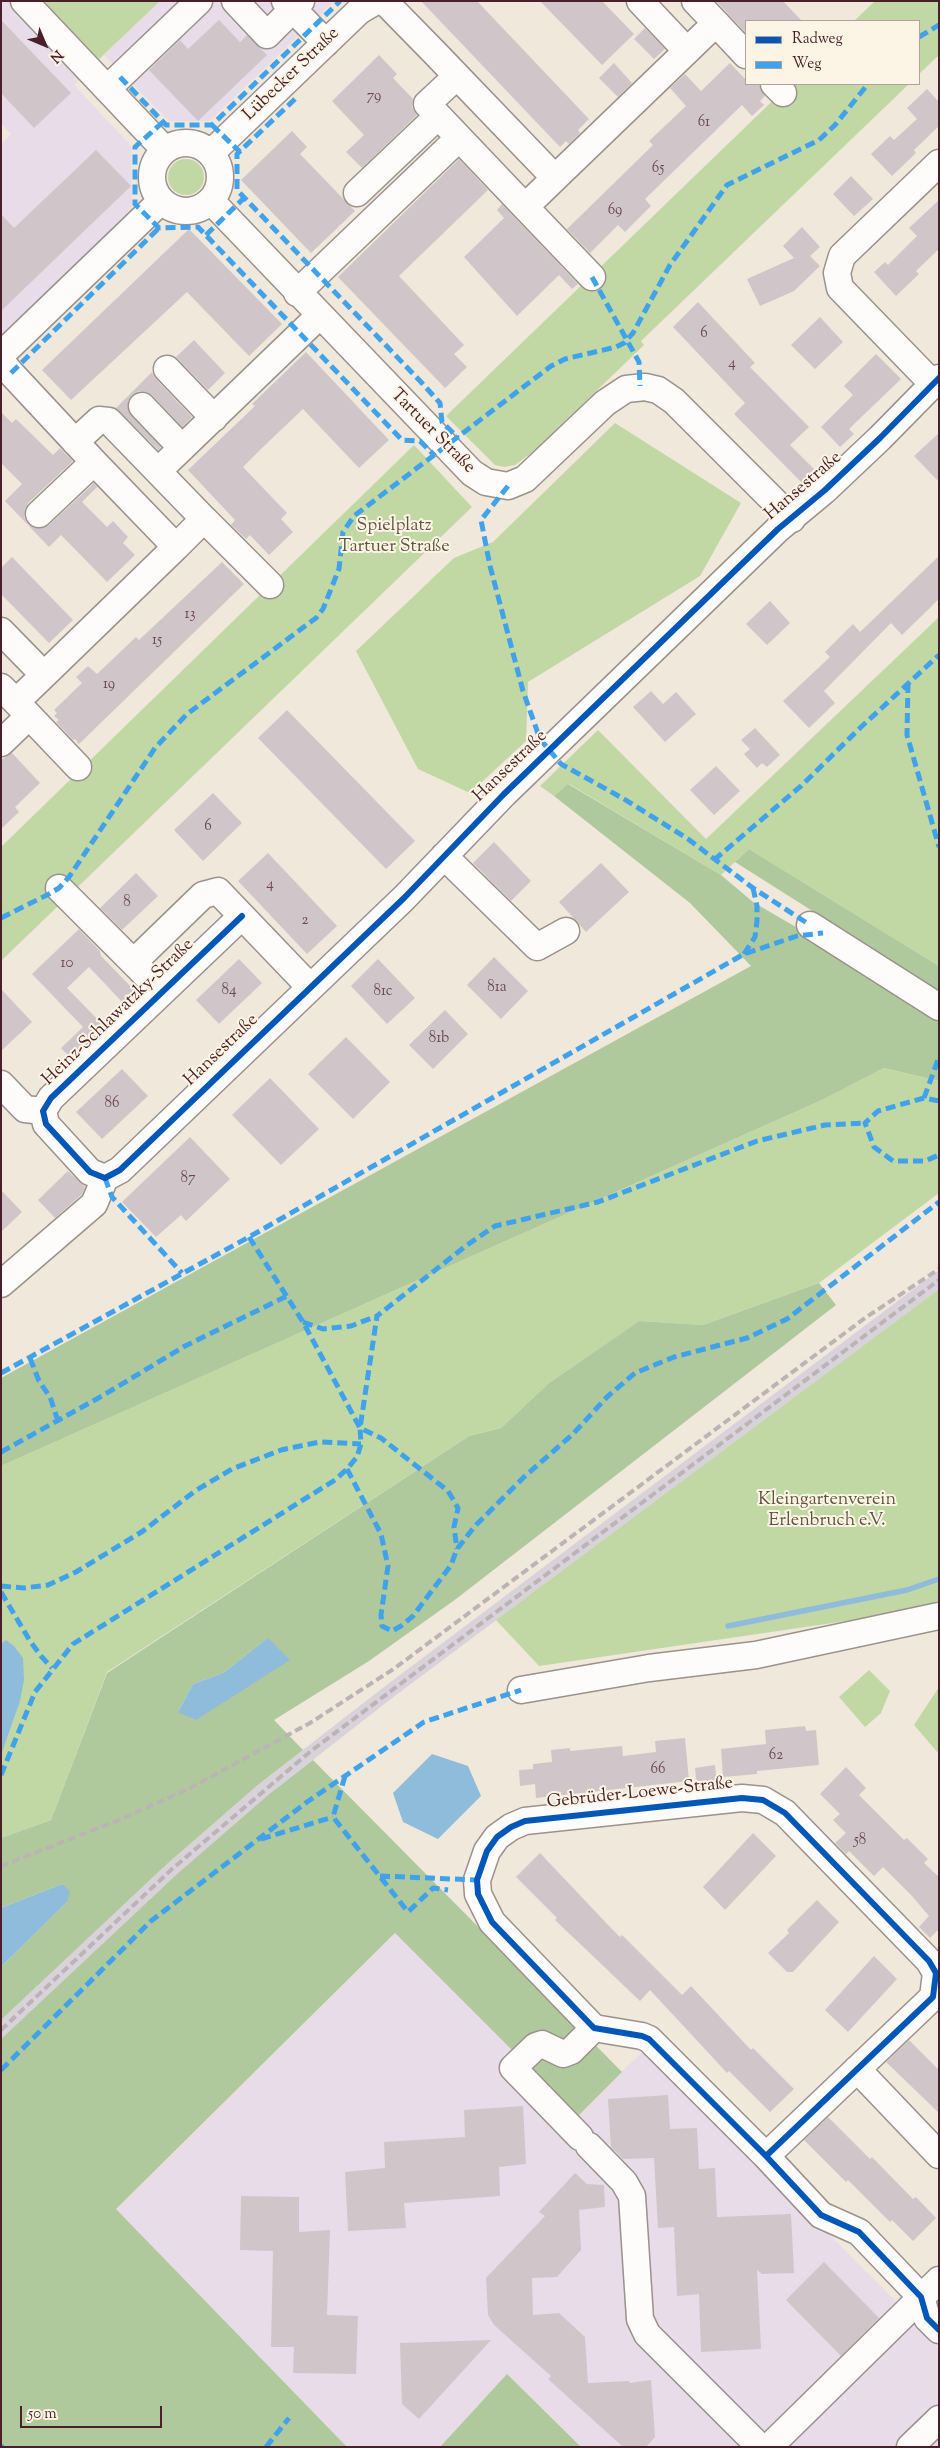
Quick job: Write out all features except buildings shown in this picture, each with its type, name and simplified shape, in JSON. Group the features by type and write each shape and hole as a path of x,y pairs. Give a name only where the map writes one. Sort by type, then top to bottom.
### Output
{"street":[{"path":"24,1 165,150"},
{"path":"107,89 199,1"},
{"path":"235,1 267,34 293,4 326,43"},
{"name":"Lübecker Straße","path":"211,153 364,7 376,1"},
{"path":"384,1 555,178"},
{"path":"640,1 687,50"},
{"path":"695,1 745,54"},
{"path":"525,206 716,23"},
{"path":"457,76 427,104 592,277"},
{"path":"357,193 438,116"},
{"path":"297,294 459,138"},
{"path":"189,142 201,146 211,153 218,164 220,176 219,189 210,201 201,208 187,211 173,209 161,201 153,189 152,174 156,161 165,150 176,144 189,142"},
{"path":"936,381 840,288 837,273 842,256 939,163"},
{"path":"1,355 161,201"},
{"name":"Tartuer Straße","path":"210,201 297,294 472,473 486,482 508,486 525,479 605,403 626,389 645,386 658,390 674,401 792,519"},
{"path":"158,471 319,316"},
{"path":"1,361 75,442 176,547"},
{"path":"167,369 214,418"},
{"name":"Hansestraße","path":"105,1178 120,1170 444,856 510,788 778,529 792,519 880,438 936,381"},
{"path":"142,406 182,448"},
{"path":"75,442 99,420 109,421 270,585"},
{"path":"40,514 94,462"},
{"path":"1,743 16,702 204,519"},
{"path":"1,631 44,675"},
{"path":"16,702 78,766"},
{"path":"444,856 537,947 566,931"},
{"path":"59,888 138,966"},
{"name":"Heinz-Schlawatzky-Straße","path":"162,992 138,966 139,957 203,895 218,891 310,987"},
{"name":"Heinz-Schlawatzky-Straße","path":"105,1178 90,1172 46,1124 44,1111 52,1098 242,916"},
{"path":"810,925 939,1007"},
{"name":"Heinz-Schlawatzky-Straße","path":"1,1084 25,1109 44,1111"},
{"path":"1,1284 94,1204 105,1178"},
{"path":"521,1690 649,1668 756,1656 934,1618"},
{"name":"Gebrüder-Loewe-Straße","path":"594,2028 492,1922 478,1894 478,1873 487,1851 497,1837 511,1826 526,1820 742,1798 764,1800 785,1813 929,1961 936,1972 936,2000 857,2069 766,2156"},
{"path":"760,2447 647,2334 640,2319 628,2226 632,2196 624,2182 513,2068 536,2046 542,2044 563,2054 571,2051 594,2028 642,2036 649,2040 766,2156 821,2214 859,2232 930,2288"},
{"path":"857,2069 939,2155"},
{"path":"930,2288 927,2318 939,2330"},
{"path":"769,2447 930,2288"},
{"path":"910,2447 939,2419"}],"shaded area":[{"path":"1,1 334,1 210,121 169,121 104,55 74,85 131,146 132,211 1,339 1,144 11,134 1,123"},
{"path":"939,1270 939,1289 392,1698 268,1795 177,1874 1,2039 1,2020 167,1864 259,1784 384,1687"},
{"path":"440,1889 621,2072 646,2049 939,2345 939,2447 581,2447 507,2374 440,2447 347,2447 116,2209"}],"green space":[{"path":"44,1 160,1 99,59"},
{"path":"875,1 939,1 939,55 920,73 920,20 855,20"},
{"path":"789,85 908,85 641,341 644,345 534,451 515,465 504,467 495,465 446,416"},
{"path":"186,159 199,164 204,177 199,190 186,195 173,190 168,177 173,164"},
{"path":"615,423 741,503 700,576 528,682 526,741 470,793 418,769 356,651 454,558 493,542"},
{"name":"Spielplatz Tartuer Straße","path":"414,445 472,507 1,961 1,847"},
{"path":"939,617 939,966 749,849 721,875 569,784 554,796 540,786 598,730 706,839"},
{"path":"568,784 721,875 753,902 818,940 939,1019 939,1081 884,1068 822,1100 1,1466 1,1378 751,966 690,903 554,796"},
{"path":"749,849 939,966 939,991 735,862"},
{"path":"884,1068 939,1081 939,1193 819,1283 703,1325 639,1321 549,1383 501,1428 469,1436 107,1672 51,1820 1,1838 1,1466 822,1100"},
{"path":"819,1283 836,1305 456,1599 369,1661 274,1720 303,1750 259,1784 167,1864 1,2020 1,1967 67,1902 62,1884 1,1908 1,1838 51,1820 107,1673 469,1436 501,1428 549,1383 639,1321 703,1325","holes":["268,1638 178,1712 193,1684 223,1673"]},
{"name":"Kleingartenverein Erlenbruch e.V.","path":"939,1289 939,1601 853,1620 539,1666 496,1620"},
{"path":"869,1670 890,1691 881,1713 865,1727 839,1697"},
{"path":"939,1687 939,1754 914,1725"},
{"path":"313,1760 622,2072 578,2116 395,1933 116,2209 347,2447 1,2447 1,2039 177,1874 268,1795"},
{"path":"507,2374 581,2447 440,2447"}],"water":[{"path":"268,1638 290,1660 196,1720 178,1712 193,1684 223,1673"},
{"path":"6,1640 14,1646 23,1658 24,1680 20,1701 1,1755 1,1644"},
{"path":"432,1754 468,1766 481,1796 438,1839 403,1822 393,1793"},
{"path":"62,1884 70,1891 67,1902 1,1967 1,1908"}],"waterway":[{"path":"728,1626 907,1590 939,1579"}],"railway":[{"path":"1,1866 124,1818 192,1787 310,1723 395,1668 865,1318 939,1269"},
{"path":"1,2030 172,1869 311,1751 939,1280"}],"marked path":[{"path":"120,77 166,125 212,125 340,1"},
{"path":"920,36 939,25"},
{"path":"1,918 59,888 69,877 155,748 187,714 316,618 323,609 339,569 343,532 354,516 551,366 565,359 616,347 624,343 633,333 670,265 727,185 819,140 835,125 867,85"},
{"path":"295,99 237,154 237,190 440,403 442,422 458,438"},
{"path":"163,122 135,147 135,204 159,228 198,227 402,440 420,441 435,456"},
{"path":"212,125 240,152"},
{"path":"206,235 244,198"},
{"path":"11,373 159,228"},
{"path":"592,277 639,362 640,386"},
{"path":"508,486 481,520 490,566 523,691 540,739 561,764 624,799 688,839 753,888 810,925"},
{"path":"714,860 801,786 939,655"},
{"path":"908,683 907,735 939,847"},
{"path":"744,954 755,937 757,906 753,888"},
{"path":"1,1373 249,1237 744,954 797,936 823,933"},
{"path":"924,1098 939,1057"},
{"path":"939,1101 924,1098 878,1111 865,1123 874,1147 893,1161 925,1161 939,1155"},
{"path":"1,1775 35,1692 73,1644 335,1480 347,1469 357,1457 361,1444 360,1428 377,1316 467,1245 495,1226 598,1202 757,1141 825,1125 865,1123"},
{"path":"105,1178 112,1197 182,1273"},
{"path":"347,1469 381,1534 388,1566 381,1615 382,1626 392,1631 413,1616 451,1565 457,1549 475,1526 524,1477 573,1434 607,1397 635,1373 674,1357 747,1338 787,1319 939,1202"},
{"path":"249,1237 303,1322 360,1428 381,1438 448,1491 458,1508 454,1527 457,1549"},
{"path":"1,1452 102,1396 185,1346 287,1296"},
{"path":"303,1322 323,1329 351,1326 377,1316"},
{"path":"30,1358 39,1381 50,1397 58,1421"},
{"path":"1,1586 24,1588 48,1585 76,1572 143,1531 195,1491 232,1469 281,1450 320,1442 361,1444"},
{"path":"1,1592 30,1641 52,1668"},
{"path":"1,2070 151,1921 307,1802 424,1722 521,1690"},
{"path":"345,1776 333,1817 408,1912 433,1888 448,1890"},
{"path":"261,1839 333,1817"},
{"path":"380,1876 477,1880"},
{"path":"266,2447 289,2418"}],"cycle path":[{"path":"242,916 51,1098 43,1111 46,1124 90,1172 105,1178 120,1170 404,898 504,794 778,529 825,490 939,378"},
{"path":"766,2156 933,1997 936,1973 929,1961 785,1813 763,1800 742,1798 525,1821 511,1827 497,1837 487,1851 477,1880 478,1894 492,1922 594,2028 642,2036 649,2039 766,2156 821,2215 859,2232 921,2297 927,2318 939,2330"}]}
